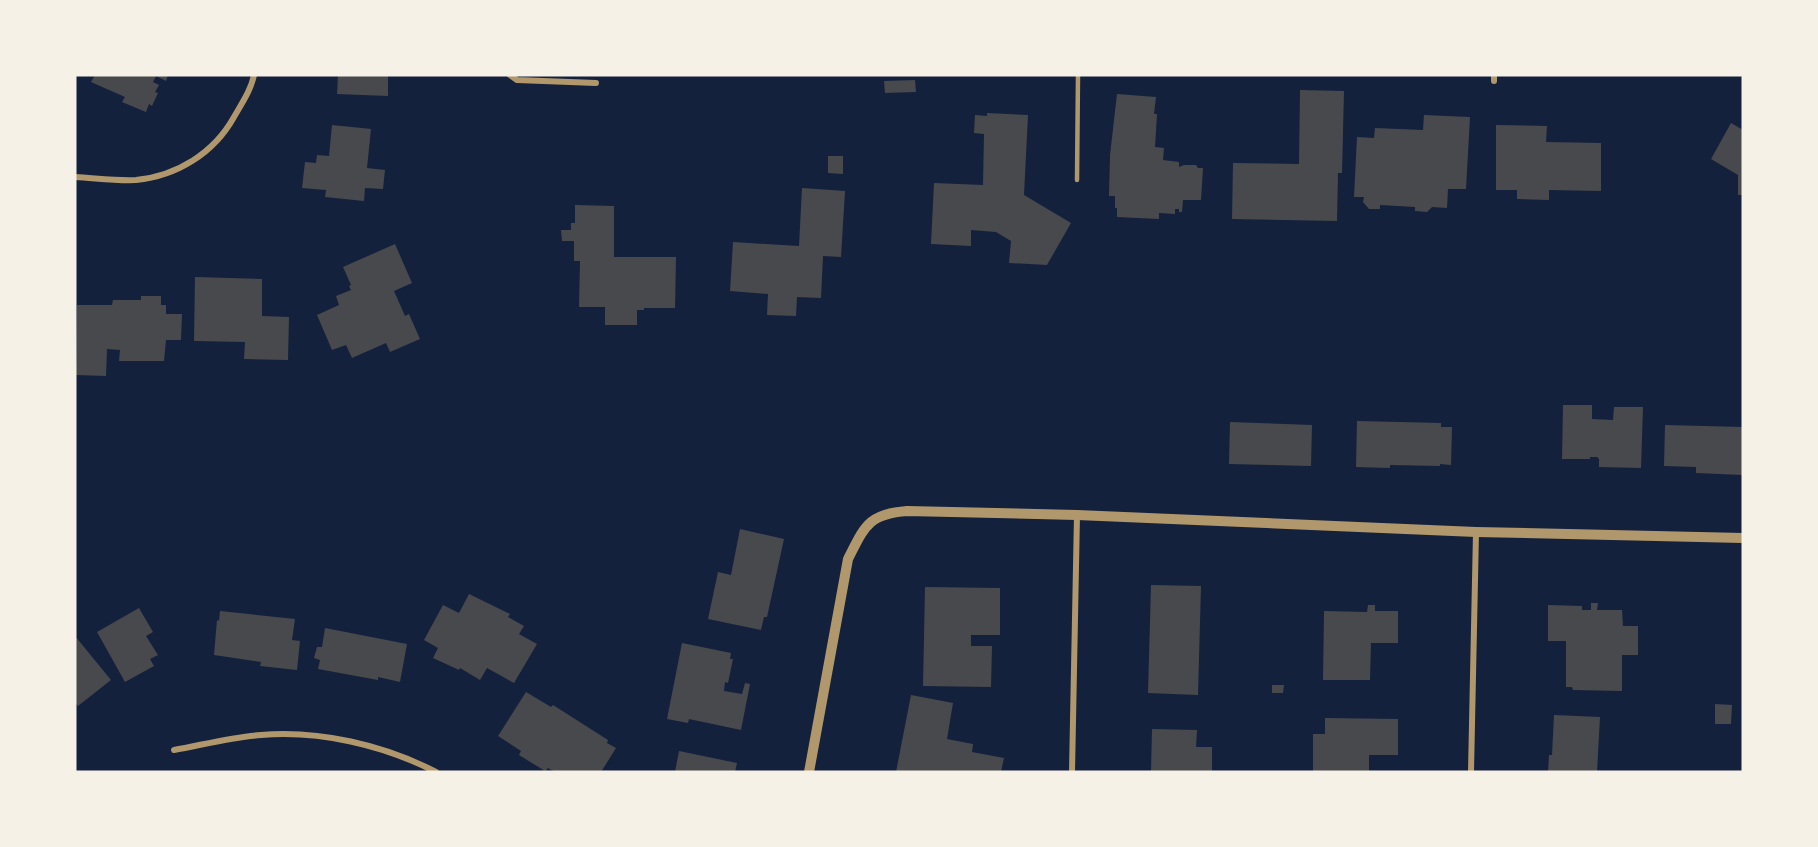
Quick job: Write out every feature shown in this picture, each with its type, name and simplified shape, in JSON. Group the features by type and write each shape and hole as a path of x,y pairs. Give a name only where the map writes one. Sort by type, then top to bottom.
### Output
{"street":[{"path":"75,177 136,180 181,169 212,147 232,121 252,85 254,75"},
{"path":"510,75 517,80 596,83"},
{"path":"809,772 848,559 860,536 872,520 889,513 907,511 1077,515 1476,532 1743,537"},
{"path":"1072,772 1077,515"},
{"path":"1471,772 1476,532"},
{"path":"174,750 261,735 310,736 353,742 395,754 436,772"}],"lane":[{"path":"1077,180 1078,75"}],"building":[{"path":"95,75 168,75 166,81 156,76 153,82 159,85 155,92 158,93 152,106 149,104 146,112 122,102 125,97 91,82"},
{"path":"338,75 388,75 388,96 337,94"},
{"path":"915,80 916,92 885,93 884,81"},
{"path":"1300,90 1344,91 1342,173 1338,173 1337,221 1232,219 1233,163 1299,164"},
{"path":"1117,94 1156,97 1155,147 1164,148 1163,160 1179,162 1179,167 1196,165 1198,168 1203,168 1201,200 1183,200 1182,212 1175,209 1175,214 1159,213 1159,219 1117,217 1115,196 1109,196 1110,155"},
{"path":"987,113 1028,115 1024,195 1071,223 1047,265 1009,263 1011,241 996,232 971,230 971,246 931,244 934,183 983,185 984,134 974,133 975,115 987,116"},
{"path":"1424,115 1470,117 1466,189 1448,189 1447,208 1432,207 1427,212 1415,211 1415,207 1380,205 1380,209 1369,209 1363,202 1364,197 1354,197 1357,137 1374,138 1375,128 1423,130"},
{"path":"1731,123 1743,130 1743,195 1738,195 1738,175 1711,159"},
{"path":"332,125 371,129 367,168 385,170 383,189 365,188 364,201 325,197 326,190 302,188 305,162 316,163 317,155 329,156"},
{"path":"1496,125 1547,126 1546,142 1601,143 1601,191 1549,190 1549,200 1517,199 1517,190 1496,190"},
{"path":"828,156 843,156 843,174 828,173"},
{"path":"802,188 845,191 841,257 823,256 821,298 797,297 796,316 767,315 768,294 730,291 733,242 799,246"},
{"path":"575,205 614,206 614,257 676,257 675,308 637,310 637,325 605,325 605,307 579,307 580,261 574,261 574,241 562,241 561,230 571,230 571,223 575,223"},
{"path":"395,244 412,283 394,291 405,316 409,314 420,339 390,352 386,343 352,358 346,345 332,350 317,315 339,305 336,296 351,290 343,267"},
{"path":"195,277 262,279 262,316 289,317 288,360 244,359 245,342 194,341"},
{"path":"141,296 161,296 161,305 166,305 166,314 182,314 181,340 166,340 164,361 119,361 120,350 107,349 106,376 76,375 77,305 112,305 113,300 141,300"},
{"path":"1563,405 1592,405 1592,419 1613,420 1614,407 1643,407 1641,468 1599,467 1597,457 1562,459"},
{"path":"1357,421 1441,423 1441,427 1452,427 1451,465 1356,467"},
{"path":"1230,422 1312,425 1311,466 1229,464"},
{"path":"1665,425 1743,427 1743,475 1696,473 1696,467 1664,466"},
{"path":"740,529 784,539 767,617 764,617 761,630 708,619 718,572 731,575"},
{"path":"1151,585 1201,586 1198,695 1148,693"},
{"path":"925,587 1000,588 1000,635 971,635 971,646 992,646 991,687 923,686"},
{"path":"469,594 510,614 508,617 524,626 519,634 537,644 514,683 487,668 480,680 460,668 459,670 433,658 438,648 424,640 443,605 459,613"},
{"path":"1591,603 1598,603 1597,610 1622,610 1623,626 1638,626 1638,655 1622,655 1622,691 1573,690 1572,687 1566,687 1566,641 1548,641 1548,605 1582,606 1582,610 1591,610"},
{"path":"1368,605 1375,605 1375,611 1398,611 1398,643 1371,643 1370,680 1323,680 1324,611 1367,612"},
{"path":"139,608 153,632 146,636 158,655 150,659 154,666 125,682 97,632"},
{"path":"220,611 295,619 292,640 300,641 297,670 260,666 261,662 214,655"},
{"path":"325,628 407,644 400,682 318,669 320,660 314,658 317,647 322,647"},
{"path":"75,636 111,680 78,706 75,702"},
{"path":"682,643 731,653 730,659 733,659 724,691 742,694 745,683 750,684 741,730 689,719 688,723 667,719"},
{"path":"1272,685 1284,685 1283,693 1272,693"},
{"path":"526,692 551,707 553,705 608,740 607,743 616,748 601,772 555,772 548,768 545,771 519,755 521,751 498,736"},
{"path":"911,695 953,703 947,739 973,744 972,752 1004,758 1001,772 896,772"},
{"path":"1715,704 1732,705 1731,724 1715,724"},
{"path":"1554,715 1600,717 1597,772 1548,772 1549,755 1552,755"},
{"path":"1325,718 1398,719 1398,755 1369,755 1369,772 1313,772 1313,734 1325,734"},
{"path":"1152,729 1197,730 1196,747 1212,747 1212,772 1151,772"},
{"path":"679,751 737,763 735,772 675,772"}]}
